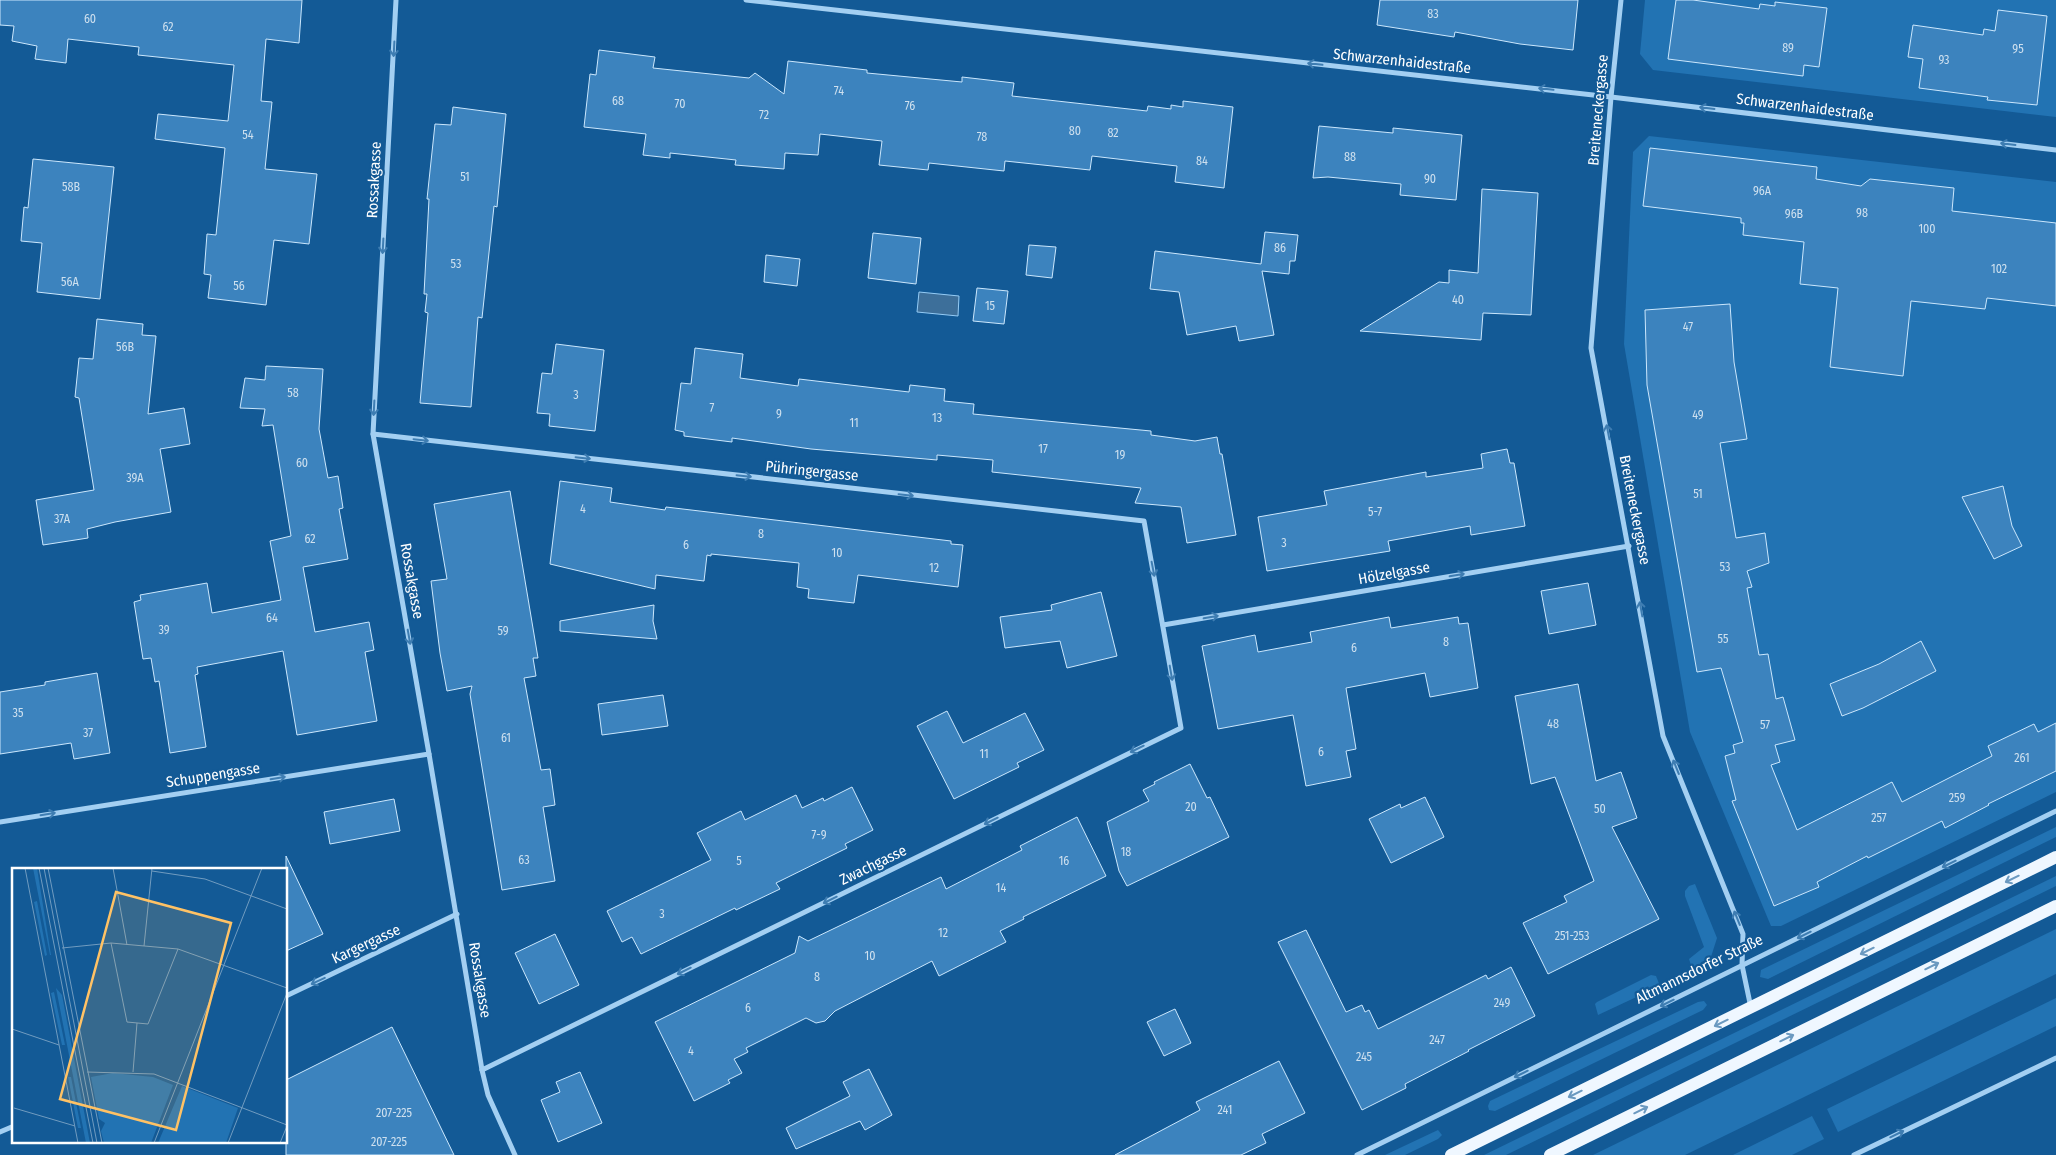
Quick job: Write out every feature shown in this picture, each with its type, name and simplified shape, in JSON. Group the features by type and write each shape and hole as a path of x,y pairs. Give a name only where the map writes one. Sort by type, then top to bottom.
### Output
{"main road":[{"path":"1451,1155 1751,1009 2056,857"},
{"path":"1550,1155 2056,906"}],"street":[{"name":"Rossakgasse","path":"396,0 373,434 430,754 482,1070 488,1095 515,1155"},
{"name":"Schwarzenhaidestraße","path":"746,0 1611,96 2056,150"},
{"name":"Breiteneckergasse","path":"1621,0 1611,96 1592,348 1663,736 1743,934 1742,966 1751,1009"},
{"name":"Pühringergasse","path":"373,434 1144,521 1163,625"},
{"name":"Hölzelgasse","path":"1163,625 1629,546"},
{"name":"Zwachgasse","path":"482,1070 1181,728 1163,625"},
{"name":"Schuppengasse","path":"0,822 430,754"},
{"name":"Altmannsdorfer Straße","path":"1357,1155 2056,812"},
{"name":"Kargergasse","path":"288,995 457,914"},
{"path":"1854,1155 2056,1058"},
{"path":"0,1132 12,1127"}],"shaded area":[{"path":"1645,0 2056,0 2056,117 1653,70 1640,54"},
{"path":"1649,136 2056,182 2056,792 1781,926 1771,926 1690,732 1624,344 1633,152"},
{"path":"919,292 959,296 958,316 917,312"},
{"path":"2056,827 2056,837 1768,979 1760,977 1761,970"},
{"path":"2056,876 2056,886 1506,1155 1484,1155"},
{"path":"1695,884 1717,938 1710,960 1692,968 1689,959 1704,947 1685,896 1685,891 1689,886"},
{"path":"2056,929 2056,974 1685,1155 1593,1155"},
{"path":"1651,975 1656,976 1660,986 1598,1015 1595,1004 1597,1002"},
{"path":"2056,998 2056,1026 1838,1132 1827,1109"},
{"path":"1704,1001 1707,1005 1703,1010 1495,1111 1489,1110 1490,1101 1698,1002"},
{"path":"1812,1116 1824,1139 1792,1155 1733,1155"},
{"path":"1438,1130 1442,1135 1438,1139 1405,1155 1385,1155"}],"building":[{"path":"0,0 302,0 299,43 266,39 261,101 272,102 265,169 317,174 309,244 274,240 266,305 208,298 211,275 204,274 207,234 216,235 225,148 155,139 158,114 228,121 234,65 138,55 139,47 68,39 66,63 35,59 37,46 12,41 14,26 0,25"},
{"path":"1380,0 1578,0 1573,50 1520,44 1455,32 1454,37 1377,25"},
{"path":"1676,0 1693,0 1759,9 1760,4 1775,6 1775,2 1827,8 1819,67 1804,65 1803,76 1668,59"},
{"path":"1998,10 2047,16 2037,105 1987,100 1988,97 1919,88 1923,59 1908,57 1913,25 1983,35 1984,29 1995,31"},
{"path":"599,50 655,57 653,68 749,78 755,73 784,94 788,61 867,70 867,73 962,82 962,77 1014,83 1012,96 1147,111 1148,106 1171,109 1171,105 1183,107 1183,101 1233,107 1224,188 1175,182 1177,166 1092,156 1090,170 1005,161 1004,171 929,163 928,170 879,165 882,141 820,134 818,155 785,153 784,169 735,165 736,160 670,153 670,158 643,155 646,134 584,127 590,74 596,75"},
{"path":"453,107 506,114 497,207 494,206 482,318 478,317 471,407 420,403 428,313 425,312 427,294 424,294 429,199 427,199 435,124 451,125"},
{"path":"1319,126 1393,133 1393,128 1462,135 1456,200 1400,195 1401,184 1328,177 1313,178"},
{"path":"1650,148 1817,167 1816,179 1861,186 1870,179 1954,188 1952,211 2056,223 2056,306 1987,298 1985,309 1911,301 1903,376 1830,367 1838,288 1800,284 1804,242 1743,235 1744,223 1741,223 1741,218 1643,206"},
{"path":"33,159 114,167 100,299 37,292 42,243 21,241 24,207 28,208"},
{"path":"1482,189 1538,193 1531,315 1483,313 1481,340 1360,331 1439,282 1449,283 1449,270 1478,273"},
{"path":"1265,232 1298,235 1295,261 1290,261 1289,274 1262,271 1274,335 1239,341 1236,326 1187,335 1179,292 1150,289 1155,251 1261,264"},
{"path":"873,233 921,238 916,284 868,278"},
{"path":"1029,245 1056,247 1052,278 1026,275"},
{"path":"766,255 800,259 797,286 764,282"},
{"path":"977,288 1008,291 1004,324 973,321"},
{"path":"1730,304 1734,362 1747,439 1720,443 1736,538 1765,533 1769,563 1747,571 1752,587 1747,588 1759,655 1768,654 1776,699 1783,697 1795,740 1775,745 1780,762 1771,765 1797,830 1892,782 1902,802 1992,756 1988,746 2034,724 2038,732 2056,723 2056,771 1988,804 1945,828 1942,821 1868,858 1867,856 1817,882 1819,887 1774,906 1732,801 1736,800 1725,756 1735,753 1733,745 1743,742 1721,668 1697,672 1647,385 1645,310"},
{"path":"97,319 143,324 142,335 156,336 148,414 184,408 190,444 160,449 171,512 87,529 88,538 43,545 36,500 94,490 79,398 75,397 79,358 93,359"},
{"path":"556,344 604,350 595,431 549,426 550,414 537,413 542,373 552,374"},
{"path":"695,348 743,354 740,378 798,386 799,379 909,392 910,385 945,389 944,401 974,404 973,414 1151,431 1151,435 1195,441 1217,437 1220,454 1222,454 1236,535 1187,543 1181,507 1135,503 1141,488 992,472 993,460 937,455 937,460 811,449 732,438 732,442 684,436 684,432 675,430 681,383 691,384"},
{"path":"266,366 323,369 319,429 328,478 338,476 343,508 339,509 348,559 303,567 315,632 369,622 374,650 365,652 377,721 297,735 283,651 197,667 198,674 195,675 206,747 170,753 159,681 155,682 151,658 143,659 134,602 141,600 140,595 207,583 212,613 281,600 270,541 291,536 273,425 262,426 265,409 240,408 245,378 265,380"},
{"path":"1507,449 1510,463 1514,463 1525,526 1471,535 1470,526 1388,541 1390,551 1267,571 1258,517 1327,505 1324,491 1426,472 1426,477 1483,468 1481,454"},
{"path":"560,481 612,488 610,502 665,510 666,507 951,541 951,544 963,545 958,587 858,575 854,603 808,598 809,589 797,587 799,563 711,554 711,556 707,555 704,581 656,575 655,589 550,564"},
{"path":"2003,486 2012,526 2022,546 1994,559 1962,497"},
{"path":"510,491 538,658 533,658 536,676 524,678 541,770 550,769 555,805 543,807 555,881 502,890 470,694 472,686 447,691 431,581 447,579 434,504"},
{"path":"1588,583 1596,625 1549,634 1541,591"},
{"path":"1101,592 1117,656 1067,668 1060,641 1005,648 1000,617 1052,610 1051,605"},
{"path":"654,605 653,621 657,639 560,631 560,621"},
{"path":"1389,617 1391,628 1458,617 1459,624 1468,623 1478,688 1430,697 1425,673 1346,688 1356,749 1346,751 1351,777 1306,786 1293,715 1218,729 1202,646 1255,635 1258,652 1312,642 1310,632"},
{"path":"1921,641 1936,671 1863,708 1842,716 1830,684 1879,664"},
{"path":"97,673 110,753 74,759 71,743 0,754 0,692 45,685 45,682"},
{"path":"1578,684 1596,781 1621,772 1637,818 1612,827 1659,919 1548,974 1523,923 1567,902 1564,896 1594,881 1555,777 1531,784 1515,696"},
{"path":"663,695 668,726 602,735 598,704"},
{"path":"947,711 963,743 1025,713 1044,750 1017,763 1019,767 954,799 917,726"},
{"path":"1190,764 1207,798 1210,797 1229,837 1127,886 1119,871 1107,822 1149,801 1143,790 1155,784 1154,782"},
{"path":"852,787 873,830 845,844 847,848 776,883 780,889 736,910 735,908 641,954 632,937 622,942 607,911 711,860 697,833 741,811 745,820 796,795 802,808 823,798 824,801"},
{"path":"1425,797 1444,837 1391,863 1369,819 1400,804 1401,808"},
{"path":"394,799 400,831 330,844 324,812"},
{"path":"1077,817 1106,876 1023,917 1024,919 1000,931 1006,942 939,976 932,961 835,1011 825,1021 816,1023 806,1018 746,1048 748,1052 734,1059 742,1073 728,1080 730,1083 694,1101 655,1022 795,953 799,936 808,941 941,877 946,889 1022,850 1020,846"},
{"path":"286,856 323,934 288,950 288,868 286,868"},
{"path":"1306,930 1346,1012 1362,1005 1365,1012 1369,1010 1378,1029 1486,975 1488,979 1511,967 1535,1016 1405,1084 1406,1088 1362,1110 1278,942"},
{"path":"555,934 579,985 539,1004 515,953"},
{"path":"1175,1009 1191,1043 1164,1056 1147,1022"},
{"path":"392,1027 454,1155 286,1155 286,1142 288,1142 288,1079"},
{"path":"1279,1061 1305,1113 1262,1134 1266,1143 1241,1155 1115,1155 1200,1110 1196,1102"},
{"path":"869,1069 892,1115 865,1130 860,1121 796,1149 786,1128 850,1096 843,1082"},
{"path":"580,1072 602,1123 558,1142 541,1100 560,1092 556,1082"}]}
